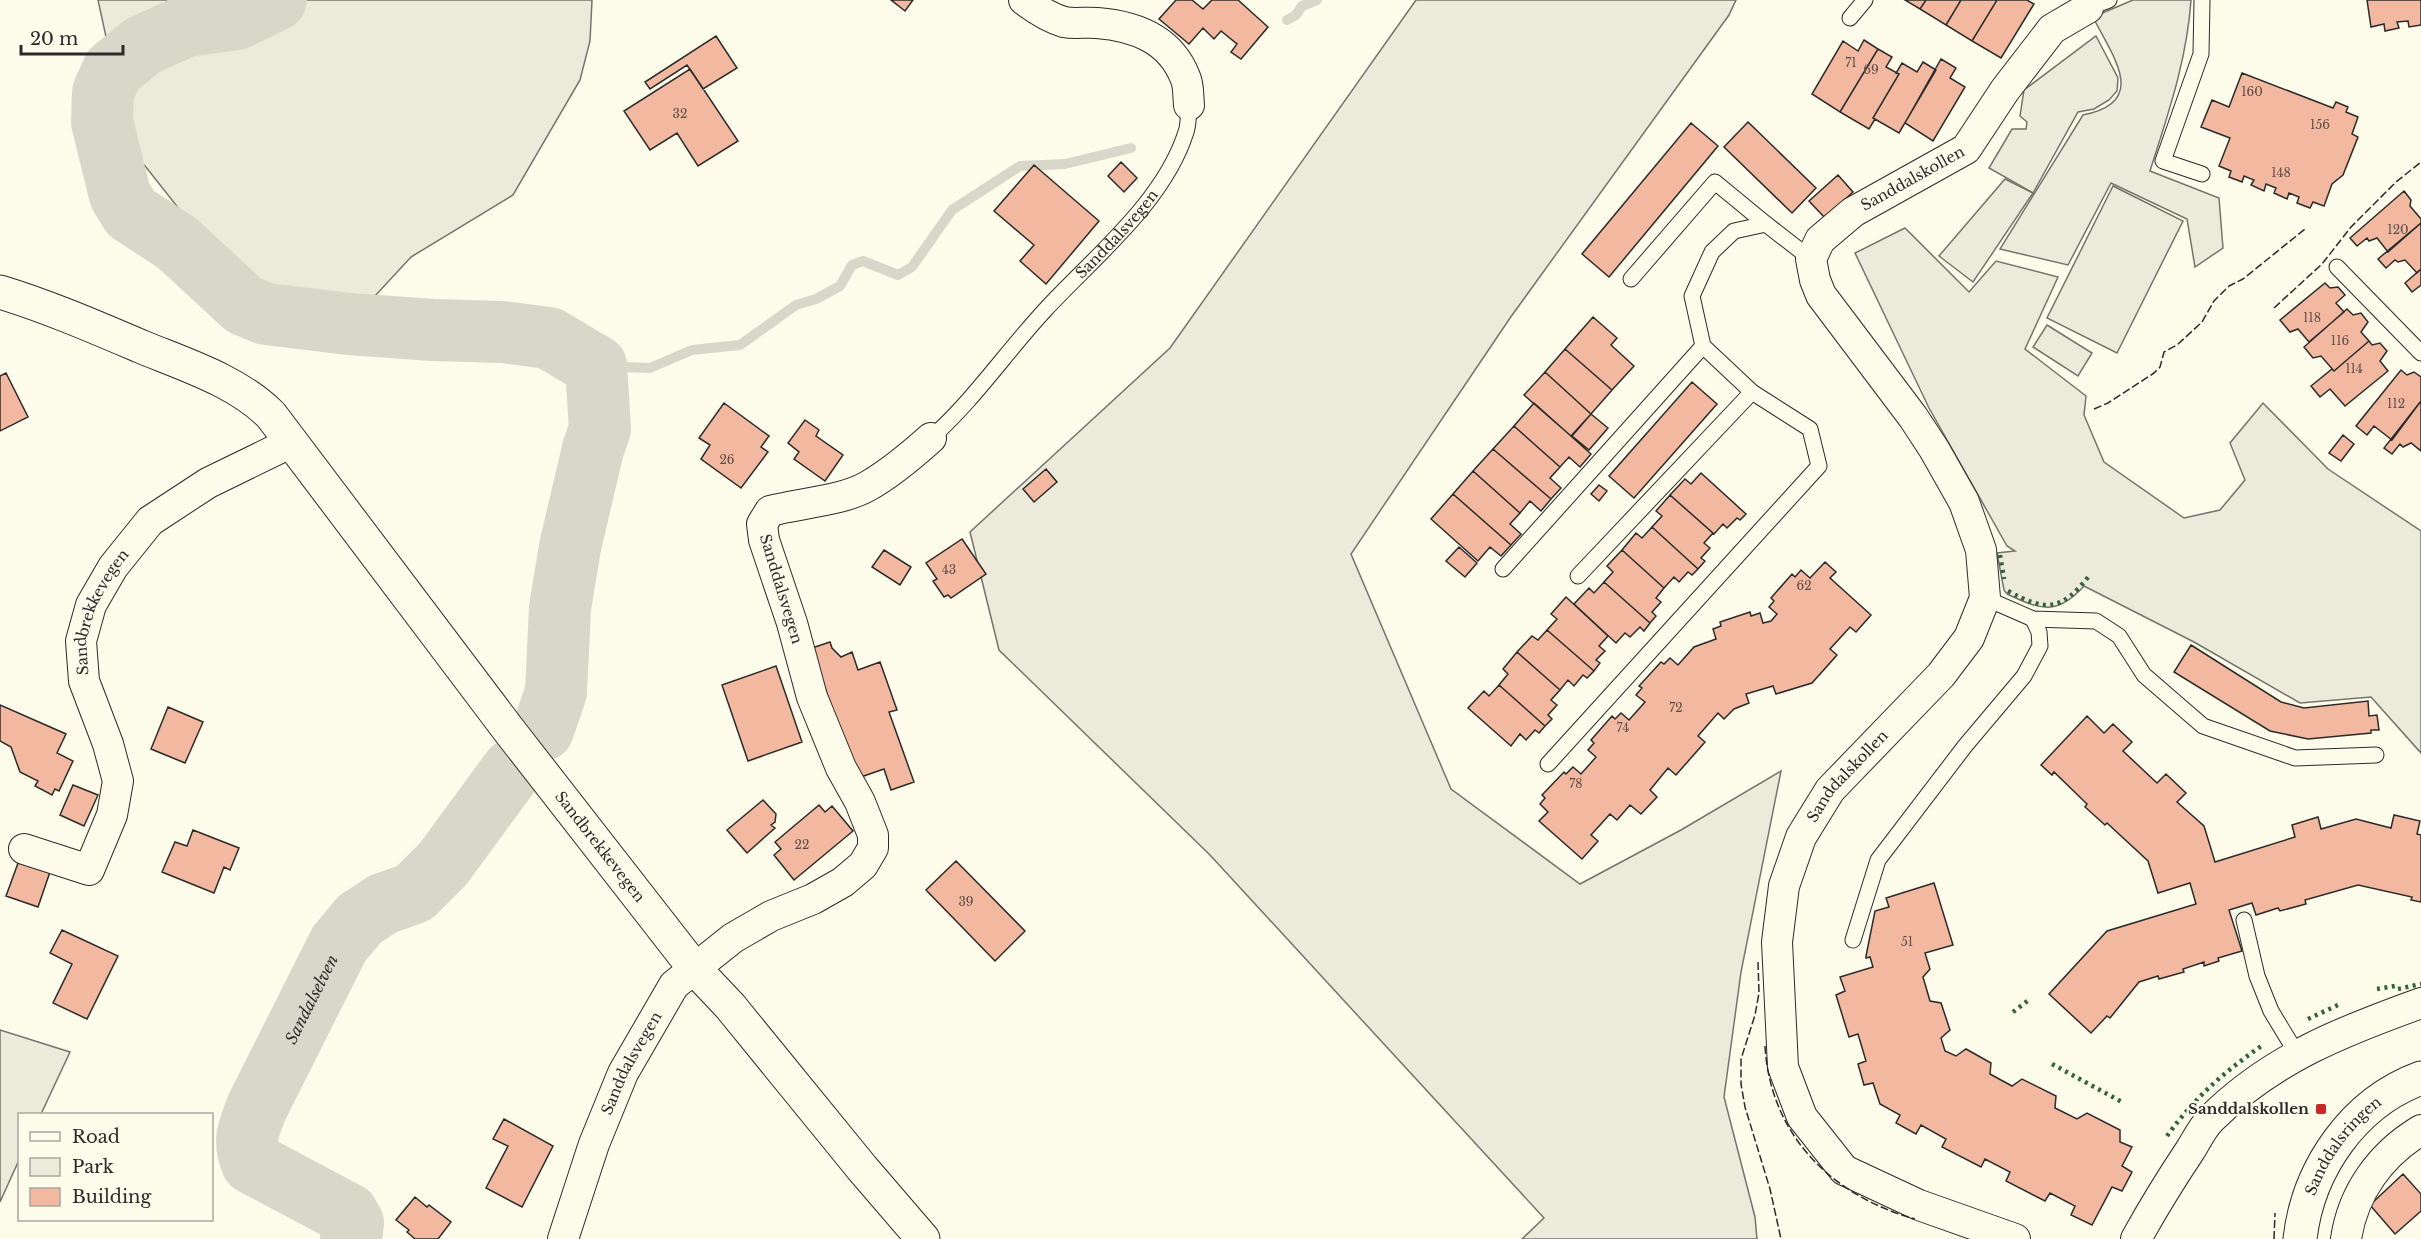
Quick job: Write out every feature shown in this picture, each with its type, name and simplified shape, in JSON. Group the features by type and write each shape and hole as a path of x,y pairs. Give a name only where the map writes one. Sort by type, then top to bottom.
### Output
{"street":[{"name":"Sanddalsvegen","path":"1024,0 1038,11 1064,22 1098,23 1136,29 1159,42 1176,61 1186,79 1189,105"},
{"name":"Sanddalskollen","path":"2014,1239 1919,1205 1844,1170 1802,1117 1783,1067 1777,942 1784,886 1801,837 1830,790 1941,675 1969,638 1985,598 1981,550 1974,524 1964,502 1913,417 1821,295 1811,259 1820,240 1853,212 1966,149 2013,96 2052,28 2091,3"},
{"name":"Sandbrekkevegen","path":"0,292 40,304 194,368 240,390 258,402 292,442 508,729 695,969 730,1006 923,1239"},
{"name":"Sanddalsvegen","path":"563,1239 594,1144 623,1073 674,985 733,938 771,916 813,899 843,882 863,865 873,848 873,835 860,802 842,768 812,697 792,622 764,540 762,525 770,511 842,495 867,486 912,455 931,438"},
{"name":"Sandbrekkevegen","path":"24,849 89,870 112,814 118,781 108,744 84,681 81,641 91,605 113,567 150,521 208,483 292,442"},
{"path":"2136,1239 2164,1190 2210,1120 2271,1069 2355,1027 2421,1004"},
{"name":"Sanddalsringen","path":"2300,1239 2302,1222 2314,1180 2337,1142 2354,1121 2370,1108 2396,1090 2421,1078"},
{"path":"2346,1239 2352,1212 2374,1168 2394,1148 2421,1130"}],"lane":[{"path":"1850,18 1865,0"},
{"path":"2202,0 2201,54 2163,161 2202,174"},
{"name":"Sanddalsvegen","path":"931,438 958,414 1046,309 1093,263 1146,203 1171,166 1187,131 1189,105"},
{"path":"1631,279 1715,182 1811,259"},
{"path":"1548,764 1819,466 1810,429 1752,392 1703,346 1692,296 1712,252 1734,231 1766,224"},
{"path":"2337,267 2421,353"},
{"path":"1503,569 1703,346"},
{"path":"1578,576 1752,392"},
{"path":"1985,598 2033,619 2096,621 2119,636 2144,675 2203,726 2295,758 2376,755"},
{"path":"1853,940 1878,860 1965,746 2024,676 2040,646 2039,632 2033,619"},
{"path":"2244,920 2258,976 2271,1011 2297,1054"}],"green space":[{"path":"98,0 592,0 590,41 580,80 513,195 411,257 349,324 347,296 321,314 229,272 130,147"},
{"path":"1416,0 1736,0 1729,15 1510,318 1351,554 1451,789 1580,884 1681,830 1781,771 1741,972 1724,1097 1755,1217 1757,1239 1522,1239 1544,1218 1210,855 999,650 970,532 1170,348"},
{"path":"2133,0 2191,0 2181,65 2150,171 2219,198 2223,248 2195,267 2187,219 2111,183 2068,265 2000,249 2083,115 2103,109 2116,100 2121,89 2120,76 2116,62 2093,17"},
{"path":"2005,179 2033,193 1973,282 1939,256"},
{"path":"2113,186 2183,221 2117,353 2047,318"},
{"path":"1905,228 1969,292 1996,261 2058,277 2025,349 2086,396 2084,415 2104,462 2184,518 2220,510 2245,480 2230,443 2263,403 2328,469 2421,531 2421,753 2371,697 2300,703 2194,642 2084,586 2065,602 2048,607 2030,604 2007,594 2004,590 1997,553 2015,551 2007,546 1929,408 1855,253"},
{"path":"2047,325 2092,353 2078,376 2033,347"},
{"path":"0,1030 70,1052 41,1113 18,1113 18,1162 0,1202"}],"shaded area":[{"path":"2096,36 2118,78 2117,91 2109,100 2094,109 2078,112 2033,193 1989,168 2012,129 2026,129 2027,122 2020,116 2024,90"}],"building":[{"path":"891,0 913,0 905,11"},
{"path":"1176,0 1192,0 1203,9 1212,0 1238,0 1268,27 1241,59 1231,52 1237,44 1221,31 1214,39 1203,28 1189,44 1159,19"},
{"path":"1905,0 1926,0 1920,9"},
{"path":"1926,0 1961,0 1946,25 1920,9"},
{"path":"1961,0 1997,0 1972,41 1946,25"},
{"path":"1997,0 2027,0 2034,4 2001,58 1972,41"},
{"path":"2367,0 2421,0 2421,25 2409,27 2408,21 2397,22 2399,28 2385,31 2384,24 2371,27"},
{"path":"716,36 737,68 703,89 687,65 650,89 645,82"},
{"path":"1864,40 1878,49 1840,112 1812,94 1843,41 1858,51"},
{"path":"1878,49 1892,57 1886,67 1899,74 1869,129 1840,112"},
{"path":"1941,59 1956,68 1950,78 1965,87 1933,141 1905,123"},
{"path":"1923,62 1936,70 1899,133 1873,118 1899,74 1896,73 1902,63 1917,72"},
{"path":"690,69 738,141 698,166 677,133 650,150 624,111"},
{"path":"2242,73 2333,108 2336,102 2348,107 2346,112 2358,117 2352,134 2358,137 2343,175 2332,184 2324,206 2313,202 2310,208 2297,203 2299,197 2289,193 2287,199 2274,193 2276,188 2266,184 2264,191 2251,185 2254,180 2244,176 2242,182 2229,177 2231,171 2219,166 2230,138 2201,127 2212,100 2229,107"},
{"path":"1748,122 1816,188 1792,213 1724,147"},
{"path":"1691,123 1718,146 1609,277 1582,254"},
{"path":"1121,162 1137,178 1124,192 1108,176"},
{"path":"1034,165 1099,221 1046,284 1020,261 1034,245 994,211"},
{"path":"1838,175 1853,192 1825,218 1809,201"},
{"path":"2404,191 2411,200 2410,206 2421,219 2421,223 2388,252 2377,238 2369,241 2367,238 2357,246 2350,238"},
{"path":"2421,223 2421,269 2417,273 2405,260 2398,262 2395,260 2386,268 2378,259"},
{"path":"2421,269 2421,285 2412,292 2405,283"},
{"path":"2325,283 2330,288 2338,287 2345,295 2336,303 2344,312 2309,342 2298,329 2290,332 2280,320"},
{"path":"2347,309 2353,315 2361,313 2368,322 2361,332 2369,341 2334,371 2321,356 2313,358 2304,347"},
{"path":"1593,317 1617,338 1611,345 1634,366 1612,390 1565,349"},
{"path":"2369,341 2372,345 2380,343 2387,351 2380,361 2388,371 2345,406 2330,389 2320,397 2311,386 2332,369 2334,371"},
{"path":"1565,349 1612,390 1591,414 1545,372"},
{"path":"2401,370 2407,375 2414,372 2421,377 2421,401 2392,440 2374,426 2367,435 2356,426"},
{"path":"1545,372 1591,414 1571,436 1524,395"},
{"path":"6,373 28,417 0,431 0,376"},
{"path":"1692,382 1717,404 1634,498 1609,476"},
{"path":"2421,401 2421,451 2411,443 2403,447 2400,444 2392,454 2384,448"},
{"path":"724,403 769,436 761,447 768,452 741,488 701,459 710,445 699,438"},
{"path":"1534,403 1591,454 1580,467 1569,457 1560,467 1514,426"},
{"path":"1591,414 1608,428 1589,450 1572,436"},
{"path":"805,420 819,430 816,436 843,455 825,481 794,459 799,452 788,443"},
{"path":"1514,426 1560,467 1550,478 1561,488 1551,499 1493,449"},
{"path":"2343,435 2354,444 2341,461 2329,453"},
{"path":"1493,449 1551,499 1541,511 1530,501 1520,513 1473,471"},
{"path":"1046,469 1057,482 1034,502 1023,489"},
{"path":"1473,471 1520,513 1510,524 1521,534 1511,545 1453,494"},
{"path":"1701,473 1746,514 1740,520 1737,518 1727,528 1723,524 1714,534 1670,495 1685,479 1691,484"},
{"path":"1599,485 1607,491 1599,501 1591,494"},
{"path":"1453,494 1511,545 1501,556 1490,547 1478,561 1431,519"},
{"path":"1670,495 1713,533 1704,543 1710,548 1701,558 1705,561 1698,569 1652,527 1662,516 1656,511"},
{"path":"1652,527 1698,569 1692,575 1688,572 1679,582 1674,577 1664,588 1622,550 1636,533 1642,538"},
{"path":"962,539 986,574 951,598 948,595 944,597 933,581 937,579 926,563"},
{"path":"1459,547 1477,563 1465,577 1446,561"},
{"path":"884,550 911,567 900,585 872,567"},
{"path":"1622,550 1664,588 1656,598 1661,602 1652,612 1656,616 1650,623 1604,582 1613,572 1607,566"},
{"path":"1825,562 1836,572 1830,578 1871,615 1856,632 1850,627 1830,649 1837,655 1812,683 1776,694 1773,686 1746,694 1749,703 1734,709 1724,719 1718,713 1698,736 1705,742 1676,775 1668,768 1650,790 1657,797 1641,814 1630,805 1617,820 1610,814 1591,835 1598,841 1582,859 1539,821 1548,812 1540,804 1545,798 1542,795 1564,772 1566,774 1573,767 1581,774 1596,757 1588,750 1594,743 1591,740 1612,716 1615,719 1621,713 1629,720 1645,702 1636,695 1642,688 1639,686 1661,662 1664,664 1670,658 1678,665 1694,647 1716,639 1713,629 1721,626 1720,622 1750,612 1751,616 1760,613 1763,623 1771,621 1777,614 1769,607 1774,601 1771,598 1792,574 1795,577 1801,570 1810,578"},
{"path":"1604,582 1650,623 1644,631 1640,627 1630,637 1625,633 1616,643 1574,604 1589,588 1594,593"},
{"path":"1566,597 1608,636 1599,646 1605,651 1596,660 1600,663 1594,671 1547,630 1557,619 1551,614"},
{"path":"1547,630 1594,671 1587,678 1583,675 1574,686 1568,680 1560,690 1517,652 1532,636 1538,640"},
{"path":"830,642 832,648 841,657 852,652 858,670 880,662 897,710 889,712 914,782 891,790 884,769 855,779 812,648"},
{"path":"2191,645 2281,702 2304,708 2368,701 2369,716 2377,715 2379,730 2371,730 2371,733 2308,739 2270,731 2174,672"},
{"path":"1517,652 1560,690 1551,700 1557,705 1548,715 1552,719 1545,726 1499,685 1508,674 1503,669"},
{"path":"776,666 802,742 748,761 722,685"},
{"path":"1499,685 1545,726 1539,733 1535,730 1526,740 1520,734 1511,746 1468,708 1484,691 1489,696"},
{"path":"0,705 66,734 57,753 73,761 59,791 55,789 52,795 35,786 38,781 20,772 11,747 0,741"},
{"path":"168,707 203,722 185,763 151,749"},
{"path":"2087,716 2104,733 2113,724 2132,742 2123,751 2157,783 2166,774 2186,793 2177,802 2204,826 2215,862 2295,837 2292,825 2318,817 2321,829 2356,819 2391,828 2394,815 2420,821 2417,834 2421,835 2421,902 2411,900 2412,897 2358,885 2305,900 2306,904 2280,911 2278,908 2256,915 2252,903 2229,910 2242,951 2218,958 2219,961 2204,966 2204,962 2183,969 2184,972 2139,982 2110,1018 2107,1016 2091,1033 2049,994 2107,931 2196,904 2190,883 2158,893 2148,861 2107,823 2105,825 2085,807 2087,804 2054,772 2052,775 2041,765"},
{"path":"73,785 98,795 84,826 60,815"},
{"path":"763,800 776,814 775,822 771,825 775,828 747,853 727,830"},
{"path":"819,805 825,812 832,806 853,831 794,880 774,855 781,849 775,842"},
{"path":"193,830 239,848 230,870 224,867 214,893 162,872 175,842 187,846"},
{"path":"21,855 52,866 38,907 6,896"},
{"path":"956,861 1025,931 995,961 926,890"},
{"path":"1934,883 1953,945 1925,953 1930,969 1923,977 1930,1001 1941,1003 1950,1030 1941,1038 1945,1051 1956,1056 1966,1049 1991,1063 1990,1074 2012,1086 2022,1079 2056,1096 2055,1108 2077,1119 2087,1113 2120,1130 2120,1142 2132,1147 2122,1166 2132,1172 2122,1191 2112,1187 2092,1225 2071,1215 2075,1206 2050,1193 2045,1201 2006,1181 2010,1172 1985,1159 1981,1167 1942,1147 1946,1139 1921,1125 1916,1134 1896,1123 1900,1115 1880,1104 1873,1083 1864,1085 1858,1064 1866,1061 1858,1034 1849,1037 1836,995 1845,991 1840,977 1873,967 1870,957 1866,958 1866,956 1875,911 1889,907 1886,898"},
{"path":"62,930 118,956 87,1019 53,1003 72,964 50,953"},
{"path":"504,1119 553,1146 522,1207 486,1188 508,1146 493,1139"},
{"path":"2403,1174 2421,1194 2421,1211 2395,1234 2370,1205"},
{"path":"415,1197 451,1222 438,1239 415,1239 407,1232 409,1230 396,1220"}],"waterway":[{"path":"276,0 237,19 186,26 142,46 113,70 103,92 102,122 120,195 131,213 177,243 244,305 266,314 349,324 503,332 549,338 596,366 600,429 593,449 570,547 560,608 556,692 543,730"},
{"path":"1287,20 1296,15 1302,6 1317,0"},
{"path":"596,366 650,368 692,350 740,345 796,305 816,299 840,286 852,265 863,261 898,275 912,267 952,210 1020,166 1065,164 1131,148"},
{"name":"Sandalselven","path":"351,1239 353,1223 348,1214 252,1163 247,1147 251,1122 339,944 360,919 383,904 414,893 443,864 512,770"}],"hedge":[{"path":"2000,555 2004,579"},
{"path":"2008,591 2043,605 2053,604 2070,596 2089,576"},
{"path":"2377,989 2395,986 2398,989 2421,984"},
{"path":"2013,1012 2030,999"},
{"path":"2308,1019 2340,1004"},
{"path":"2167,1136 2211,1086 2264,1044"},
{"path":"2052,1064 2122,1102"}],"fence":[{"path":"2274,308 2322,264 2351,227 2396,182 2421,162"},
{"path":"2094,409 2108,403 2154,373 2160,367 2164,352 2177,345 2202,322 2214,301 2229,286 2243,279 2305,229"},
{"path":"1758,962 1759,993 1755,1015 1741,1059 1741,1084 1745,1107 1770,1189 1781,1239"},
{"path":"1765,1046 1769,1078 1779,1107 1793,1134 1811,1157 1832,1178 1857,1195 1885,1209 1915,1219"},
{"path":"2274,1239 2275,1213"}],"place":[{"name":"Sanddalskollen","path":"2321,1109"}]}
